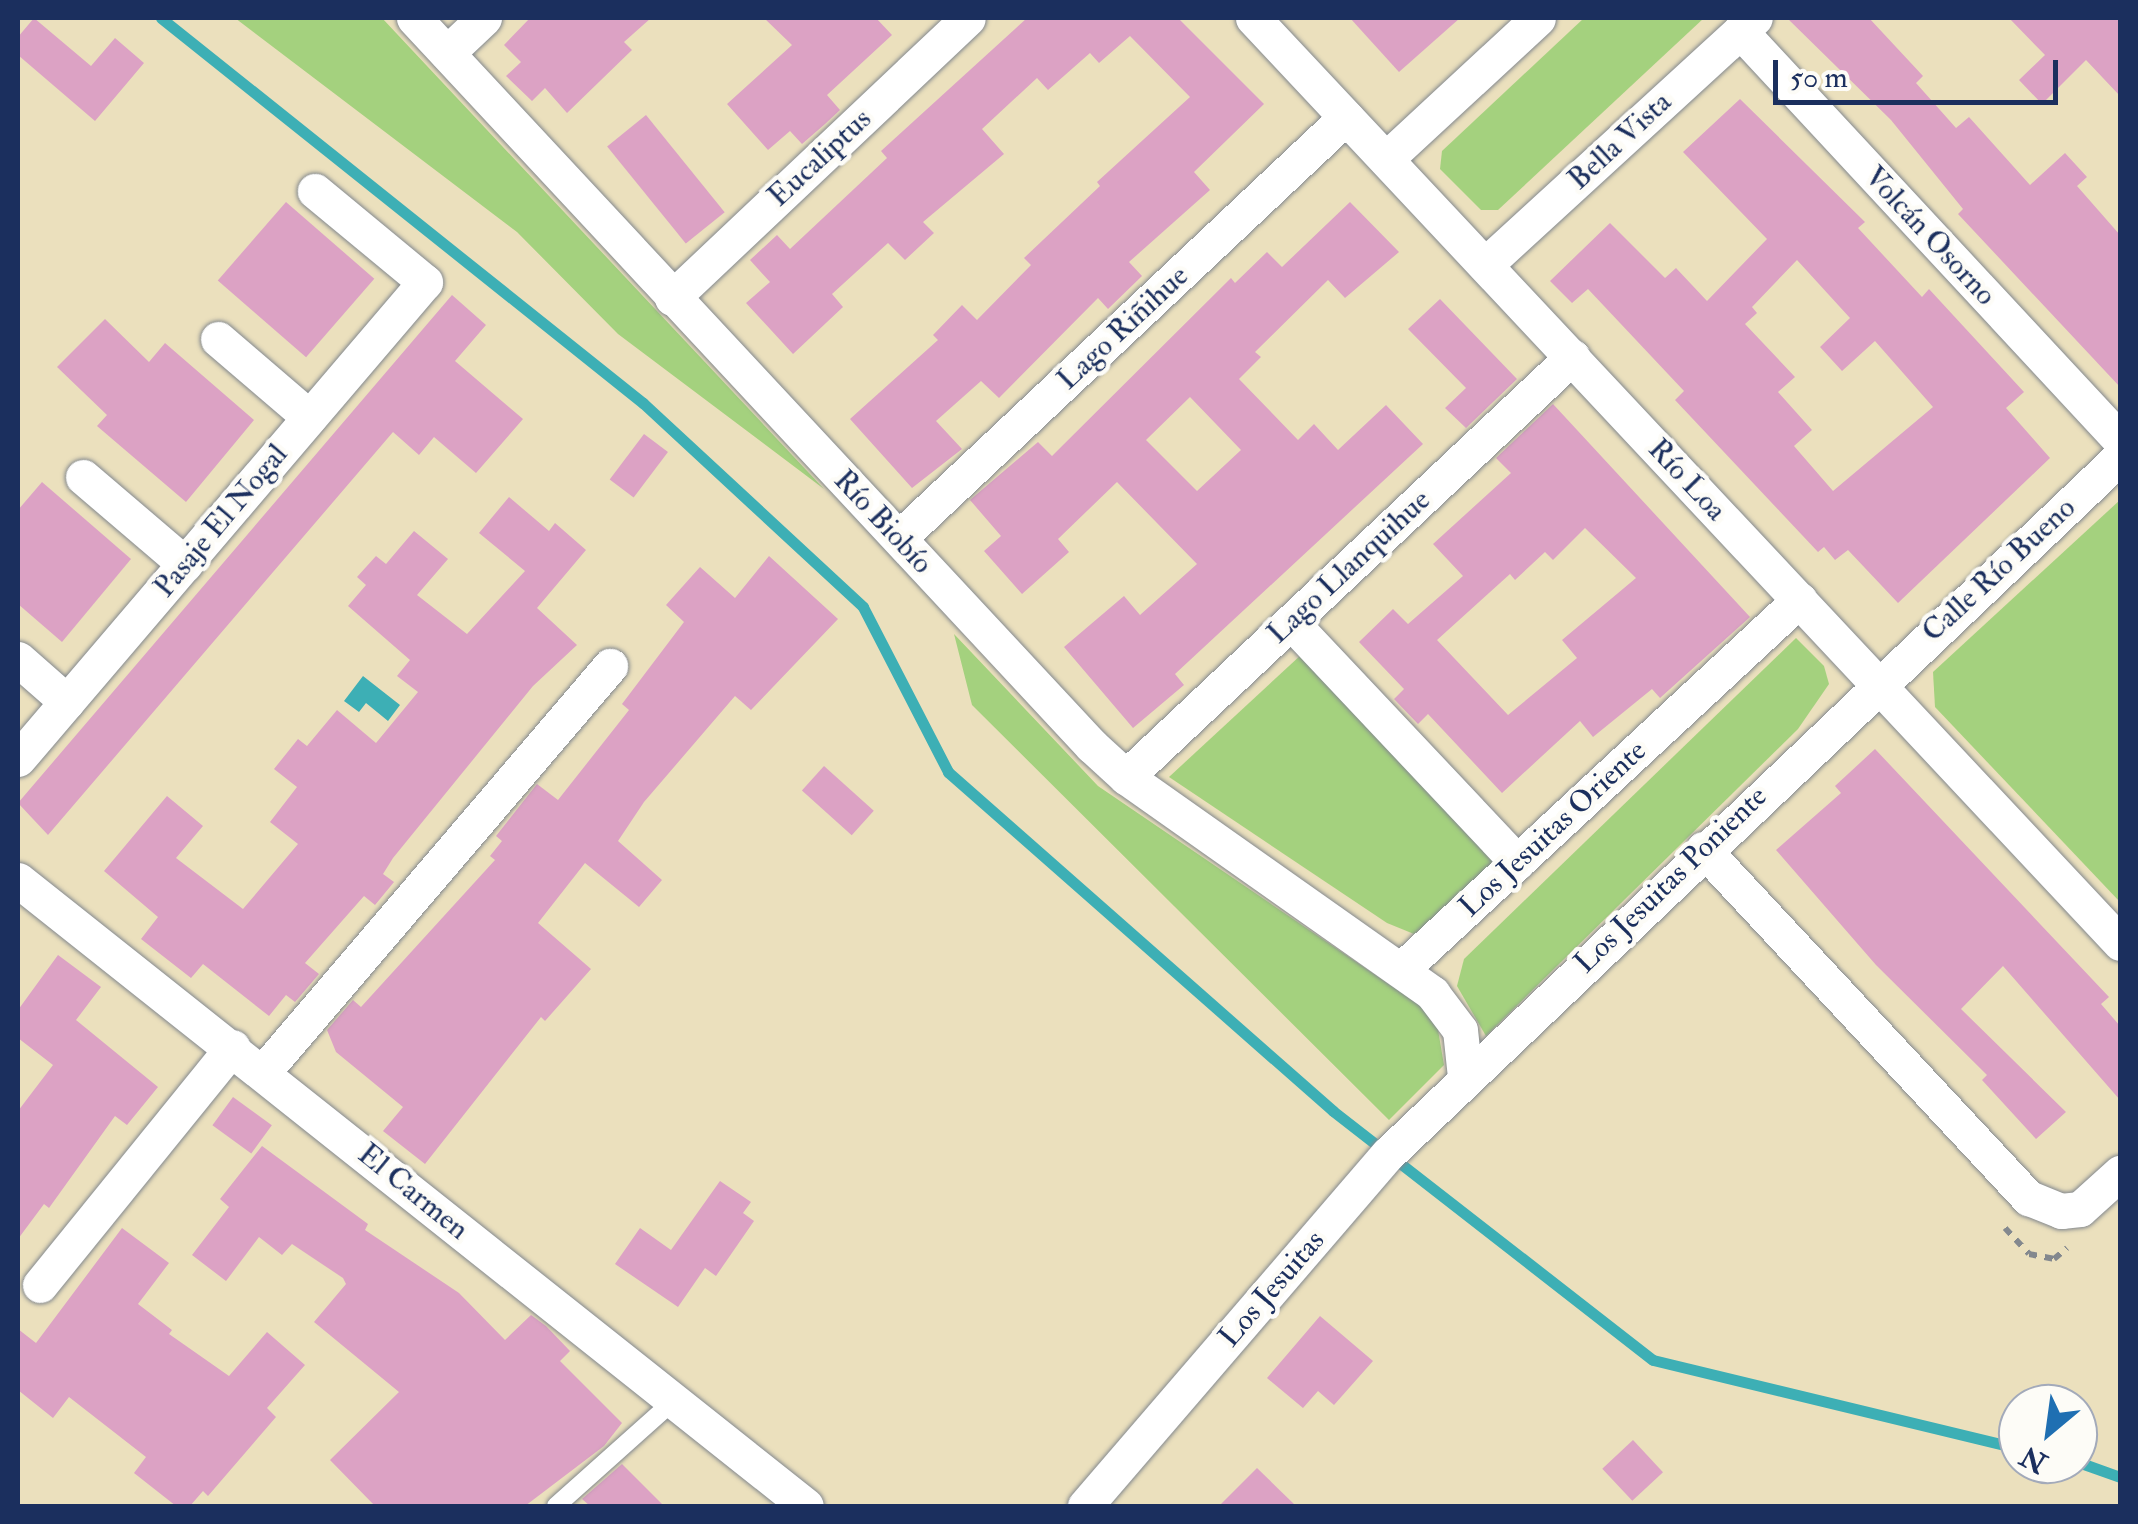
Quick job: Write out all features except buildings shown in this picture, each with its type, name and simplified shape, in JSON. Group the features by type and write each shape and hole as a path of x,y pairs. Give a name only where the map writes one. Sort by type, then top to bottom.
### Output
{"street":[{"name":"Río Biobío","path":"414,18 672,298 1126,778 1404,968"},
{"path":"447,52 484,18"},
{"name":"Eucaliptus","path":"672,298 968,18"},
{"name":"Río Loa","path":"1253,18 2120,943"},
{"path":"1386,160 1538,18"},
{"name":"Bella Vista","path":"1485,265 1747,24"},
{"name":"Volcán Osorno","path":"1747,24 2120,440"},
{"name":"Lago Riñihue","path":"899,538 1346,117"},
{"name":"Pasaje El Nogal","path":"18,760 425,282 315,192"},
{"path":"218,340 309,417"},
{"name":"Lago Llanquihue","path":"1126,778 1572,357"},
{"name":"Calle Río Bueno","path":"1877,682 2120,457"},
{"path":"84,477 185,564"},
{"name":"Los Jesuitas Oriente","path":"1404,968 1799,600"},
{"path":"1291,622 1517,862"},
{"path":"18,659 67,702"},
{"path":"264,1071 610,666"},
{"name":"Los Jesuitas Poniente","path":"1465,1078 1877,682"},
{"path":"1704,849 2029,1198 2050,1209 2080,1209 2120,1173"},
{"name":"El Carmen","path":"18,880 264,1071 670,1403 806,1506"},
{"path":"1404,968 1460,1030 1465,1078"},
{"path":"40,1285 233,1047"},
{"name":"Los Jesuitas","path":"1085,1506 1362,1183 1465,1078"}],"lane":[{"path":"556,1506 670,1403"}],"green space":[{"path":"235,18 382,18 824,489 618,334 517,232"},
{"path":"1584,18 1704,18 1498,210 1481,210 1440,169 1442,151"},
{"path":"2120,500 2120,902 1935,707 1933,672"},
{"path":"954,634 1098,786 1418,1004 1437,1024 1444,1065 1389,1120 972,705"},
{"path":"1796,638 1824,666 1829,684 1798,729 1486,1036 1457,986 1464,959"},
{"path":"1302,654 1505,864 1414,934 1387,923 1169,777"}],"water":[{"path":"363,676 400,705 388,721 366,703 359,712 344,701"}],"waterway":[{"path":"161,18 643,403 863,607 948,772 1333,1111 1653,1360 1998,1443"},
{"path":"2098,1469 2120,1477"}]}
